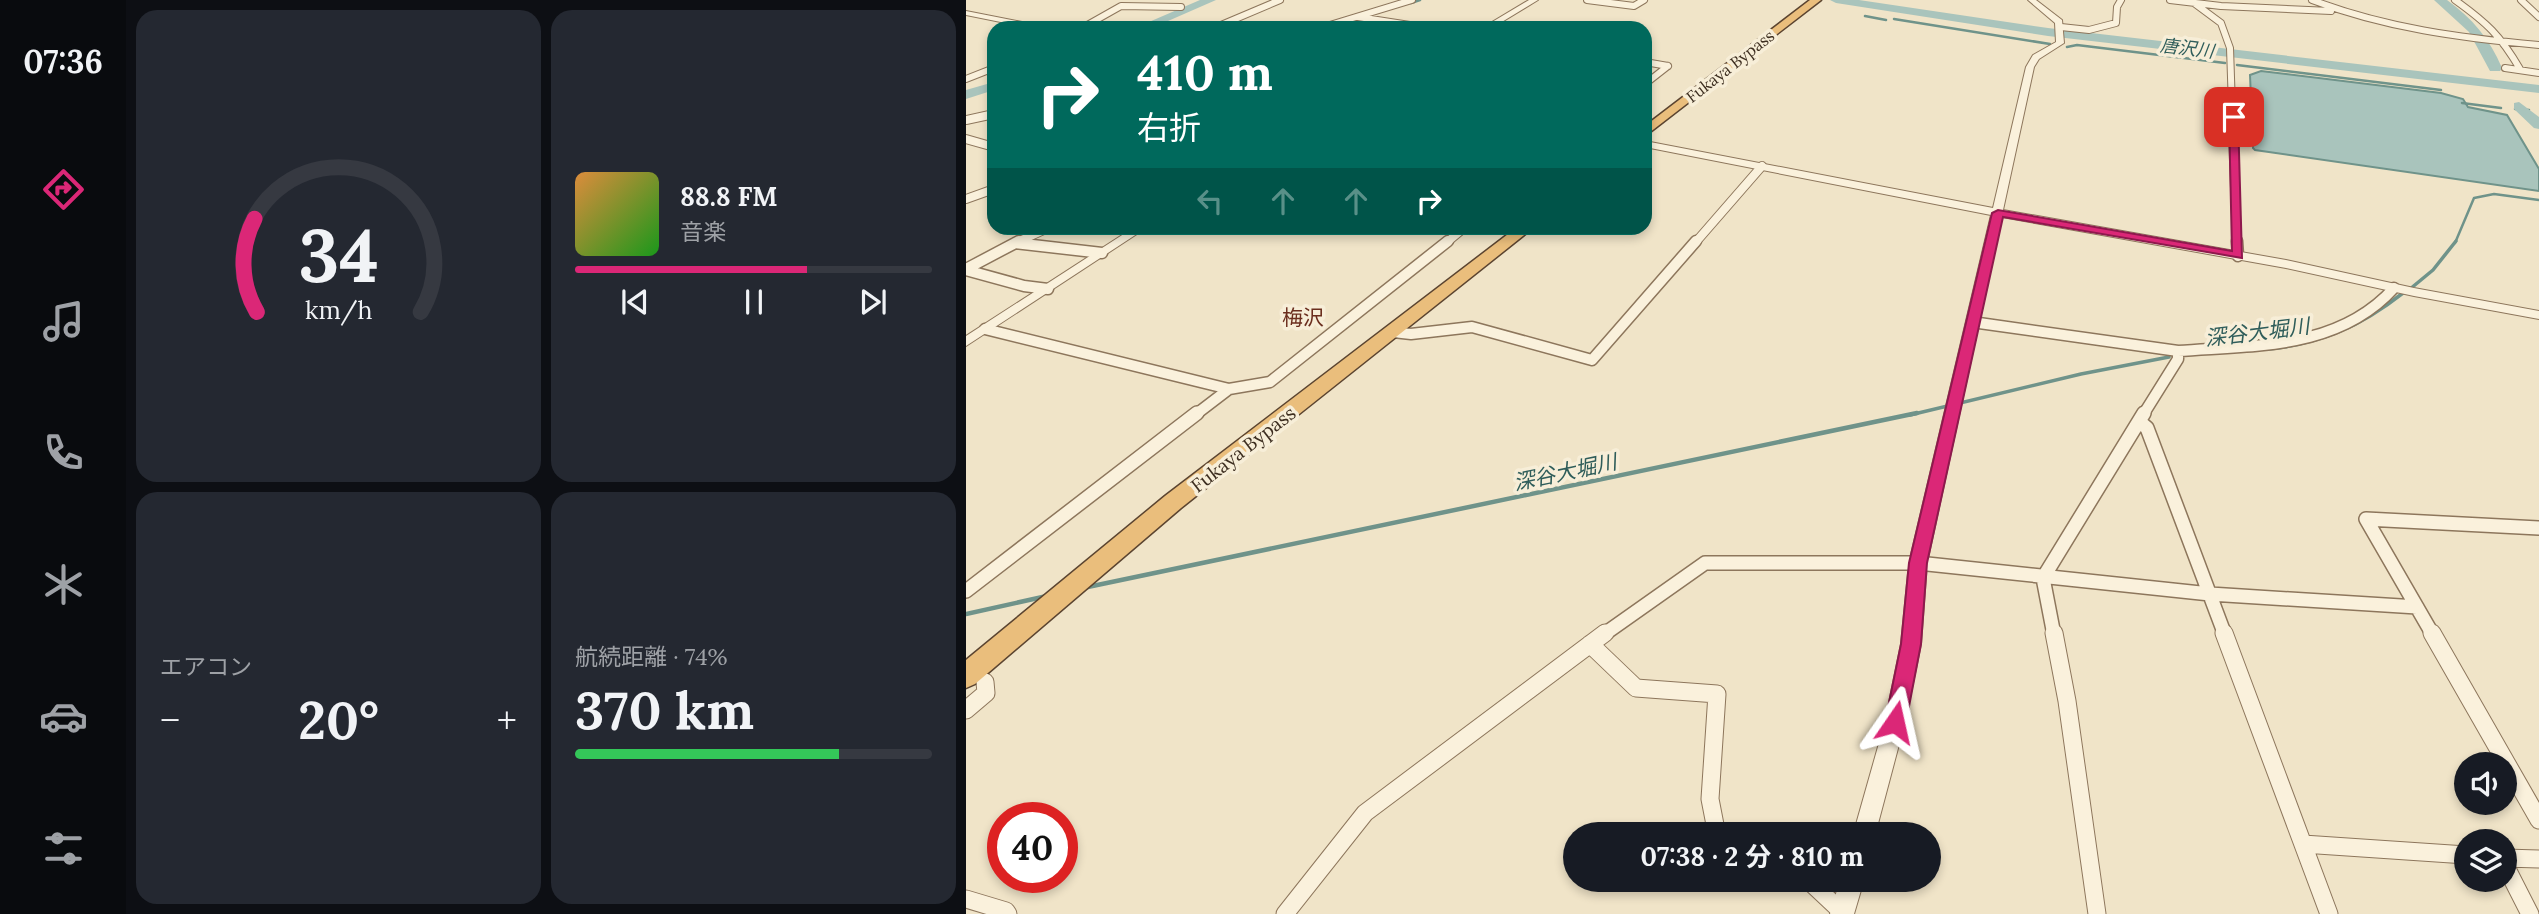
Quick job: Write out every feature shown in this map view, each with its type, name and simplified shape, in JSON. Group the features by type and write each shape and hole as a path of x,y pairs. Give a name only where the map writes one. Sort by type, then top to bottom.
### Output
{"highway":[{"name":"Fukaya Bypass","path":"1652,127 1814,1"},
{"name":"Fukaya Bypass","path":"976,679 1173,502 1393,332 1508,235"}],"street":[{"path":"1230,21 1280,0"},
{"path":"1340,21 1412,0"},
{"path":"1498,21 1534,0"},
{"path":"1587,0 1634,6 1644,0"},
{"path":"1868,822 1895,722 1911,644 1918,563 2032,60 2056,47 2061,31 2057,20 2032,0"},
{"path":"2061,31 2089,30 2116,23 2117,7 2121,0"},
{"path":"2170,0 2339,12 2449,36 2539,45"},
{"path":"2270,0 2270,8"},
{"path":"2312,0 2339,12"},
{"path":"2455,0 2482,19 2520,69"},
{"path":"2522,0 2539,2"},
{"path":"2522,0 2539,17"},
{"path":"2191,1 2221,23 2230,48 2238,256"},
{"path":"1094,21 1121,6 1181,7"},
{"path":"966,13 1007,21"},
{"path":"1354,16 1385,21"},
{"path":"1652,63 1668,66 1652,79"},
{"path":"2505,68 2539,73"},
{"path":"966,79 987,71"},
{"path":"966,120 987,116"},
{"path":"966,139 987,145"},
{"path":"1652,145 2539,315"},
{"path":"1393,332 1410,334 1472,327 1592,360 1762,166"},
{"path":"966,200 987,191"},
{"path":"966,269 1032,235"},
{"path":"966,342 1129,235"},
{"path":"985,330 1229,389 1269,382 1455,235"},
{"path":"1014,243 1101,253"},
{"path":"966,269 1024,286 1048,289"},
{"path":"1972,322 2178,351 2303,341 2355,318 2394,288"},
{"path":"2097,914 2067,701 2043,578 2141,423 2178,359 2178,351"},
{"path":"966,591 1229,389"},
{"path":"2141,423 2147,428 2329,914"},
{"path":"2539,528 2366,519 2539,820"},
{"path":"1285,914 1365,813 1590,644 1705,562 1918,563 2210,594 2417,607"},
{"path":"1590,644 1636,688 1717,694 1710,799 1714,822"},
{"path":"966,710 986,693 976,679"},
{"path":"2303,844 2454,854"},
{"path":"2517,860 2539,859"},
{"path":"2517,888 2530,914"},
{"path":"1820,892 1842,914 1848,892"},
{"path":"966,899 1006,911 1008,914"}],"water":[{"path":"2261,71 2441,93 2463,99 2468,107 2507,115 2539,169 2539,191 2255,150 2250,75"}],"waterway":[{"path":"1158,21 1210,0"},
{"path":"1411,3 1420,0"},
{"name":"唐沢川","path":"1836,0 2048,32 2539,89"},
{"path":"2440,0 2474,29 2495,68"},
{"path":"1865,16 1886,20"},
{"path":"1894,19 2050,44"},
{"path":"2067,47 2077,45 2225,63"},
{"path":"2237,65 2441,90"},
{"path":"966,95 987,88"},
{"path":"2462,103 2501,108"},
{"path":"2519,106 2539,125"},
{"path":"2515,109 2529,110"},
{"name":"深谷大堀川","path":"2456,241 2474,198 2494,194 2539,200"},
{"name":"深谷大堀川","path":"2410,289 2433,270 2456,241"},
{"name":"深谷大堀川","path":"2268,349 2306,343 2340,332 2372,315 2403,293"},
{"name":"深谷大堀川","path":"1910,415 2081,374 2169,357"},
{"name":"深谷大堀川","path":"1083,588 1917,413"},
{"name":"深谷大堀川","path":"966,614 1047,596"}],"district":[{"name":"梅沢","path":"1303,317"}],"route":[{"path":"1895,722 1911,644 1918,563 1998,213 2238,256 2234,117"}]}
